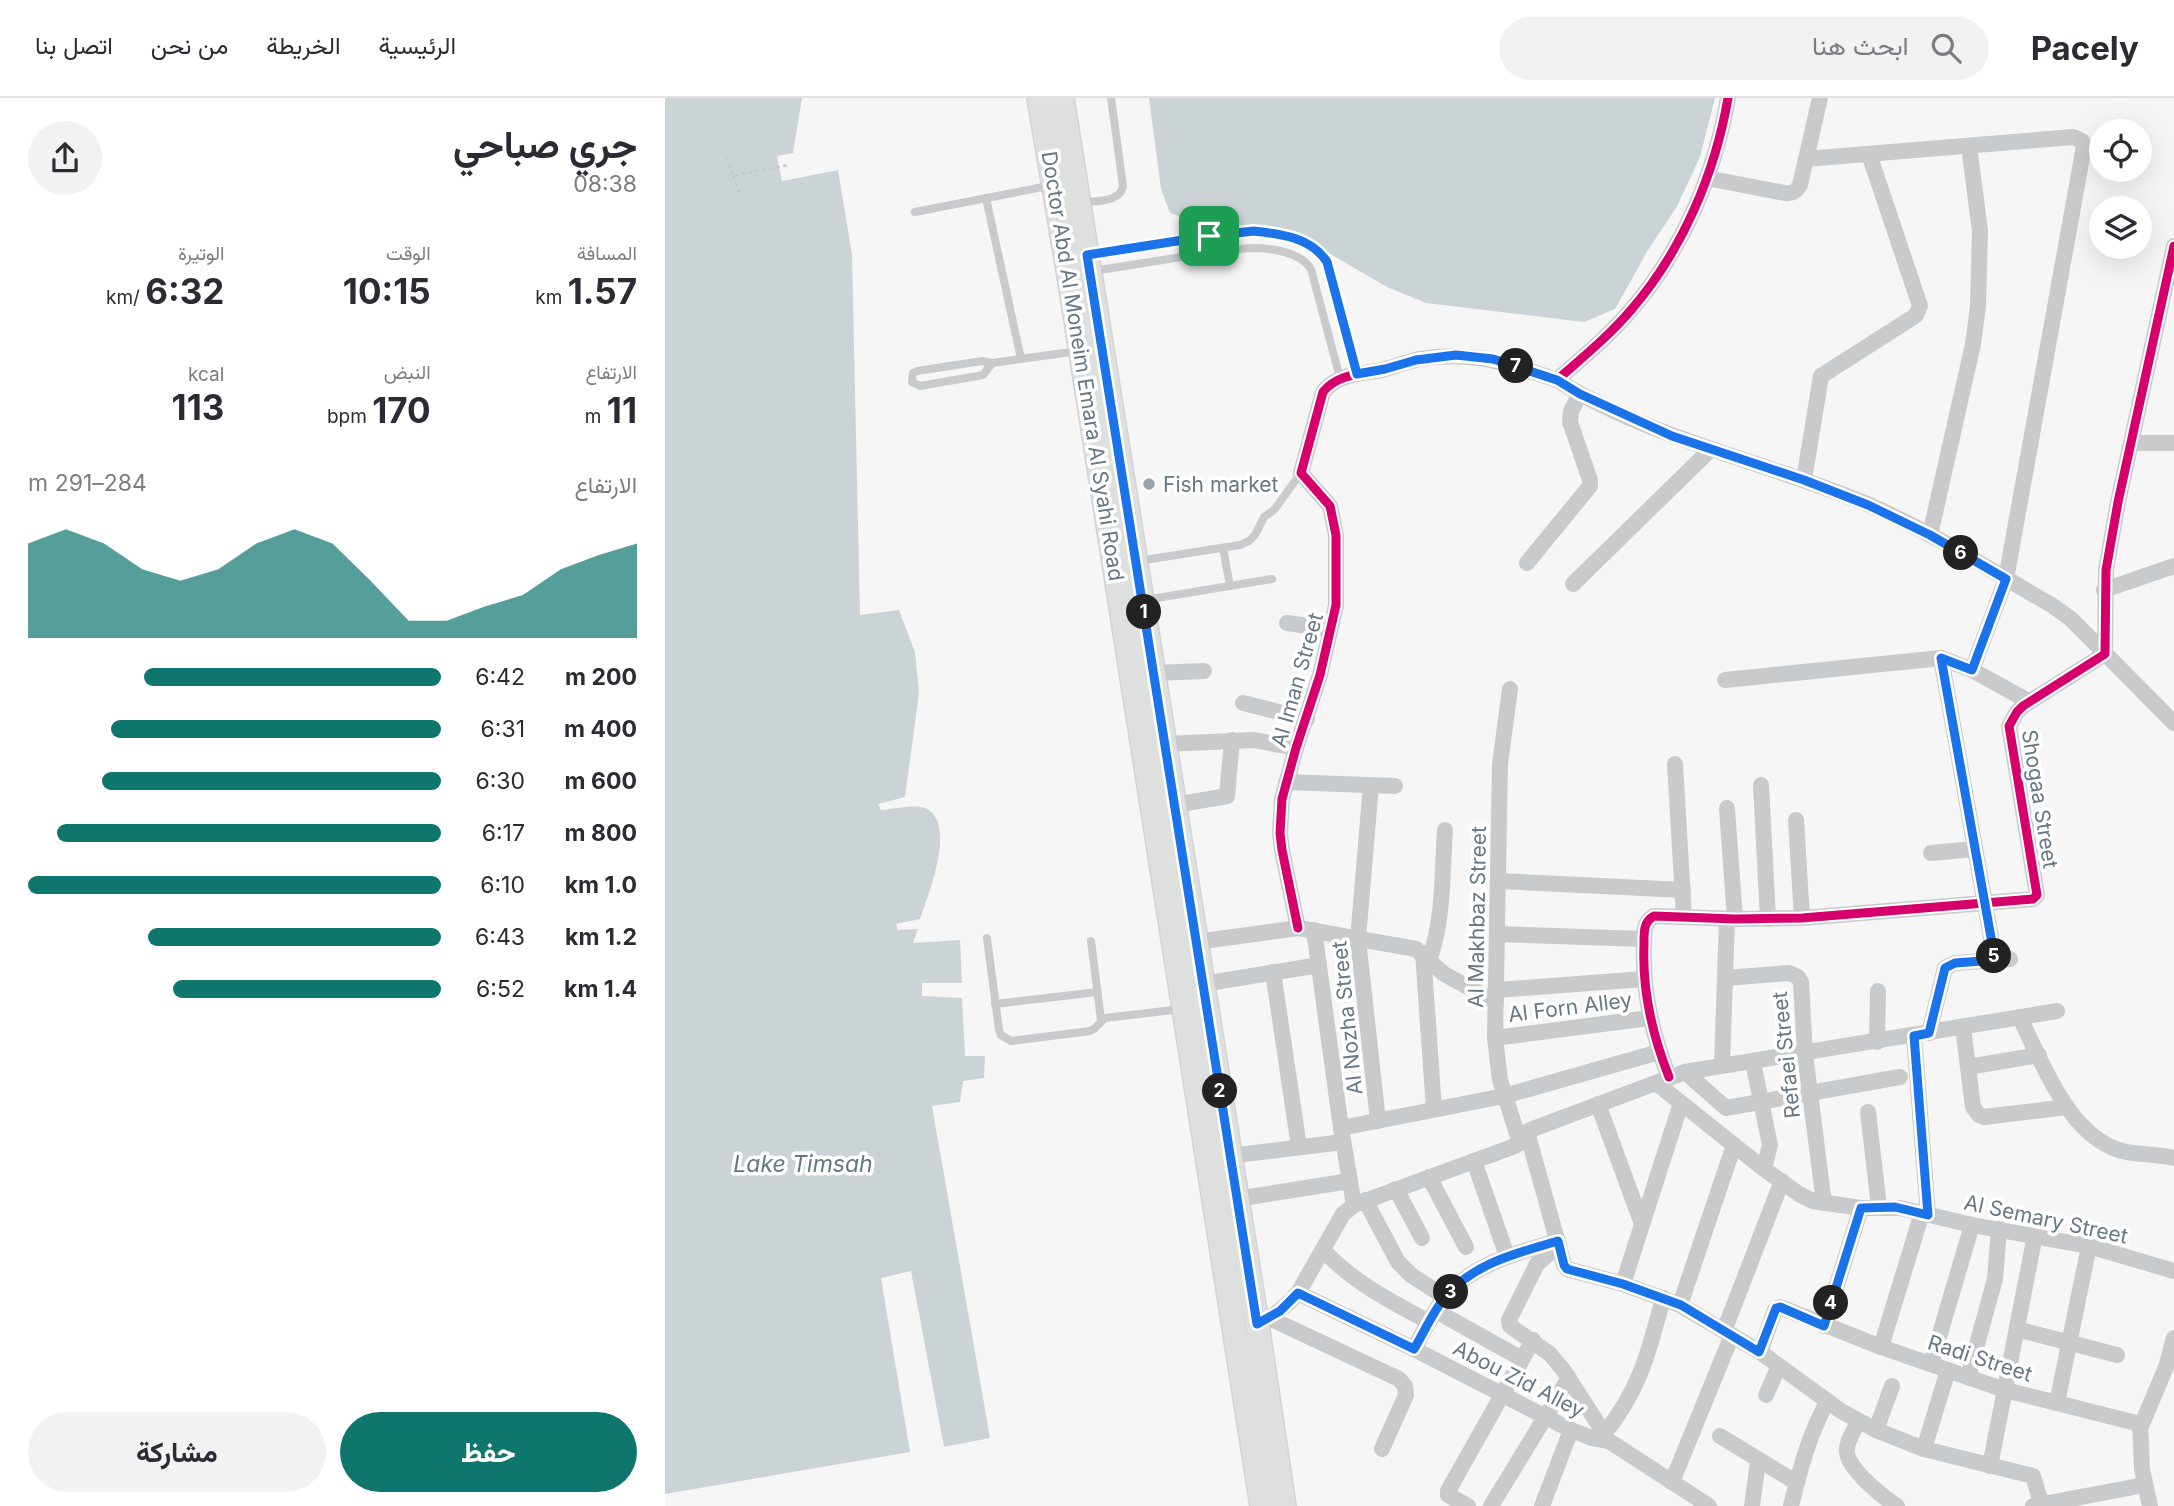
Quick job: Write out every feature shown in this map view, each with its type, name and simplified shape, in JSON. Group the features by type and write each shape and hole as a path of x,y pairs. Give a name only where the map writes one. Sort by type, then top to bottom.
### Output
{"main road":[{"name":"Doctor Abd Al Moneim Emara Al Syahi Road","path":"1039,98 1185,1009 1254,1324 1262,1506"},
{"name":"Doctor Abd Al Moneim Emara Al Syahi Road","path":"1062,98 1284,1506"}],"street":[{"path":"1557,380 1608,334 1654,282 1681,237 1707,178 1728,98"},
{"path":"1707,178 1790,194 1797,191 1820,98"},
{"path":"1806,159 2073,137 2082,141 2084,146 2006,579 1972,670"},
{"path":"1930,535 1973,344 1978,306 1980,231 1969,145"},
{"path":"1804,480 1821,376 1912,318 1920,306 1869,153"},
{"path":"2105,654 2106,569 2174,246"},
{"path":"1301,472 1319,399 1327,386 1340,378 1416,360 1456,355 1493,359 1557,380 1580,394 1672,436 1804,480 1868,505 1930,535 2071,619 2173,720"},
{"path":"1527,563 1590,486 1569,416 1580,394"},
{"path":"2131,443 2174,443"},
{"path":"1573,584 1710,450"},
{"name":"Al Iman Street","path":"1301,472 1330,506 1336,535 1336,605 1307,719 1286,782 1280,833 1306,929 1319,965 1350,1181 1359,1202 1398,1262 1411,1275 1436,1310"},
{"path":"2104,590 2174,566"},
{"path":"1287,623 1331,629"},
{"name":"Shogaa Street","path":"1644,939 1647,922 1654,916 1802,918 2033,899 2037,895 2009,733 2012,718 2022,706 2105,654"},
{"path":"1881,1347 1925,1214 1921,1035 1945,968 1955,963 2002,959 1985,903 1941,658"},
{"path":"1725,680 1941,658 1972,670 2030,702"},
{"path":"1154,673 1204,671"},
{"name":"Al Makhbaz Street","path":"1510,689 1500,764 1495,1038 1497,1067 1504,1096 1523,1138 1564,1265 1567,1269 1623,1284"},
{"path":"1243,703 1307,719"},
{"path":"1175,805 1227,796 1232,740"},
{"path":"1165,744 1232,740 1264,741 1296,748"},
{"path":"1675,764 1685,917"},
{"path":"1286,782 1395,786"},
{"name":"Al Nozha Street","path":"1371,785 1359,939 1378,1121"},
{"path":"1761,785 1768,919"},
{"path":"1722,1066 1725,978 1731,919 1727,808"},
{"path":"1795,820 1802,918"},
{"path":"1434,1109 1426,957 1438,932 1445,830"},
{"path":"1931,853 1975,849"},
{"path":"1499,881 1683,890"},
{"path":"1196,942 1306,929 1416,949 1444,974 1497,996 1644,979"},
{"path":"1498,934 1644,939 1644,979 1662,1080"},
{"path":"1203,984 1319,965"},
{"path":"1273,972 1299,1147"},
{"name":"Refaei Street","path":"1725,978 1790,973 1801,982 1805,1054 1824,1203"},
{"path":"1877,1042 1878,991"},
{"path":"1254,1324 1290,1303 1343,1214 1359,1202 1474,1161 1598,1104 1685,1072 2057,1011"},
{"path":"2019,1017 2067,1107 2098,1140 2126,1153 2174,1158"},
{"name":"Al Forn Alley","path":"1495,1038 1649,1018"},
{"path":"1963,1027 1973,1107 1979,1115 2067,1107"},
{"path":"1230,1156 1299,1147 1378,1121 1504,1096 1659,1052"},
{"path":"1968,1067 2039,1055"},
{"path":"1753,1062 1770,1144 1764,1169"},
{"path":"1685,1072 1723,1107 1729,1108 1761,1100 1900,1077"},
{"name":"Al Semary Street","path":"1662,1080 1681,1103 1764,1169 1806,1198 1861,1208 1900,1208 1972,1226 2089,1246 2174,1270"},
{"path":"1681,1103 1623,1284 1681,1305 1759,1352 1827,1402 1876,1430 1924,1449 2033,1476 2038,1505 2144,1485"},
{"path":"1598,1104 1642,1224"},
{"path":"1868,1112 1879,1207"},
{"path":"1681,1305 1734,1145"},
{"path":"1474,1161 1507,1256"},
{"path":"1429,1177 1466,1247"},
{"path":"1236,1199 1350,1181"},
{"path":"1672,1482 1781,1181"},
{"path":"1395,1189 1422,1238"},
{"path":"1824,1326 1861,1208"},
{"path":"1931,1364 1972,1226"},
{"path":"1968,1377 1992,1290 1999,1229"},
{"path":"1990,1466 2035,1235"},
{"path":"1414,1349 1436,1310 1480,1269 1507,1256 1558,1243"},
{"path":"1558,1243 1537,1264 1509,1320 1512,1328 1550,1353 1607,1438 1709,1506"},
{"path":"2057,1403 2089,1246"},
{"path":"1323,1250 1363,1286 1436,1310 1523,1359"},
{"name":"Abou Zid Alley","path":"1298,1293 1571,1430 1592,1438 1607,1438"},
{"path":"1607,1438 1641,1375 1663,1298"},
{"name":"Radi Street","path":"1759,1352 1776,1308 1780,1307 1824,1326 2005,1390 2141,1424"},
{"path":"1254,1324 1399,1380 1405,1387 1406,1395 1382,1449"},
{"path":"2017,1329 2117,1355"},
{"path":"2150,1506 2144,1485 2141,1424 2166,1367 2174,1338"},
{"path":"1468,1506 1450,1498 1448,1491 1533,1340"},
{"path":"1766,1395 1779,1366"},
{"path":"1924,1449 1948,1370"},
{"path":"1491,1506 1569,1378"},
{"path":"1876,1430 1892,1386"},
{"path":"1791,1506 1811,1434 1827,1402"},
{"path":"1859,1421 1848,1444 1848,1456 1866,1481 1897,1506"},
{"path":"1542,1506 1571,1430"},
{"path":"1720,1436 1797,1483"},
{"path":"1752,1506 1758,1461"}],"lane":[{"path":"1079,203 1118,197 1122,192 1111,98"},
{"path":"915,212 1054,185"},
{"path":"986,198 1021,359"},
{"path":"1089,263 1227,233 1254,231 1294,239 1316,248 1327,262 1357,374"},
{"path":"1289,254 1294,239"},
{"path":"1089,263 1254,248 1289,254 1306,262 1311,269 1340,378"},
{"path":"992,363 983,375 920,386 912,382 917,371 1081,350"},
{"path":"1136,561 1240,545 1249,541 1264,517 1274,510 1301,472"},
{"path":"1223,548 1230,586"},
{"path":"1143,600 1272,579"},
{"path":"987,938 999,1030 1001,1035 1010,1041 1090,1031 1097,1027 1101,1020 1091,941"},
{"path":"995,1004 1098,992"},
{"path":"1101,1020 1185,1009"}],"path":[{"path":"727,158 739,193"},
{"path":"733,176 787,165"}],"water":[{"name":"Lake Timsah","path":"665,98 802,98 793,153 777,156 782,181 838,170 852,255 860,615 899,610 915,652 919,693 905,797 878,804 881,810 925,808 935,816 939,828 938,860 920,919 896,924 898,930 918,929 913,943 960,940 962,983 922,983 922,996 962,998 965,1056 985,1056 984,1078 963,1081 960,1102 932,1106 990,1438 944,1447 911,1271 881,1278 910,1452 665,1494"},
{"path":"1149,98 1715,98 1700,157 1676,208 1648,250 1615,309 1584,322 1426,303 1387,287 1296,234 1247,227 1207,226 1170,213 1161,189"}],"cycle path":[{"path":"1298,928 1282,850 1282,799 1320,675 1336,605 1336,535 1330,506 1301,473 1323,392 1335,382 1350,376 1419,359 1457,356 1489,360 1557,380 1623,320 1666,263 1705,183 1715,155 1728,98"},
{"path":"1669,1077 1653,1028 1645,979 1644,932 1648,921 1654,916 1802,918 2033,899 2037,895 2009,726 2023,706 2105,654 2106,570 2118,502 2174,246"}],"place":[{"name":"Fish market","path":"1149,484"}],"route":[{"path":"1254,231 1285,235 1322,253 1327,262 1357,374 1416,360 1456,355 1493,359 1557,380 1580,394 1672,436 1804,480 1868,505 1930,535 2006,579 1972,670 1941,658 1995,960 1955,963 1945,968 1929,1033 1914,1036 1928,1215 1895,1207 1861,1208 1824,1326 1780,1307 1776,1308 1759,1352 1681,1305 1623,1284 1567,1269 1558,1241 1507,1256 1467,1277 1445,1297 1414,1349 1298,1293 1280,1311 1257,1324 1087,255 1209,236 1254,231"}]}
